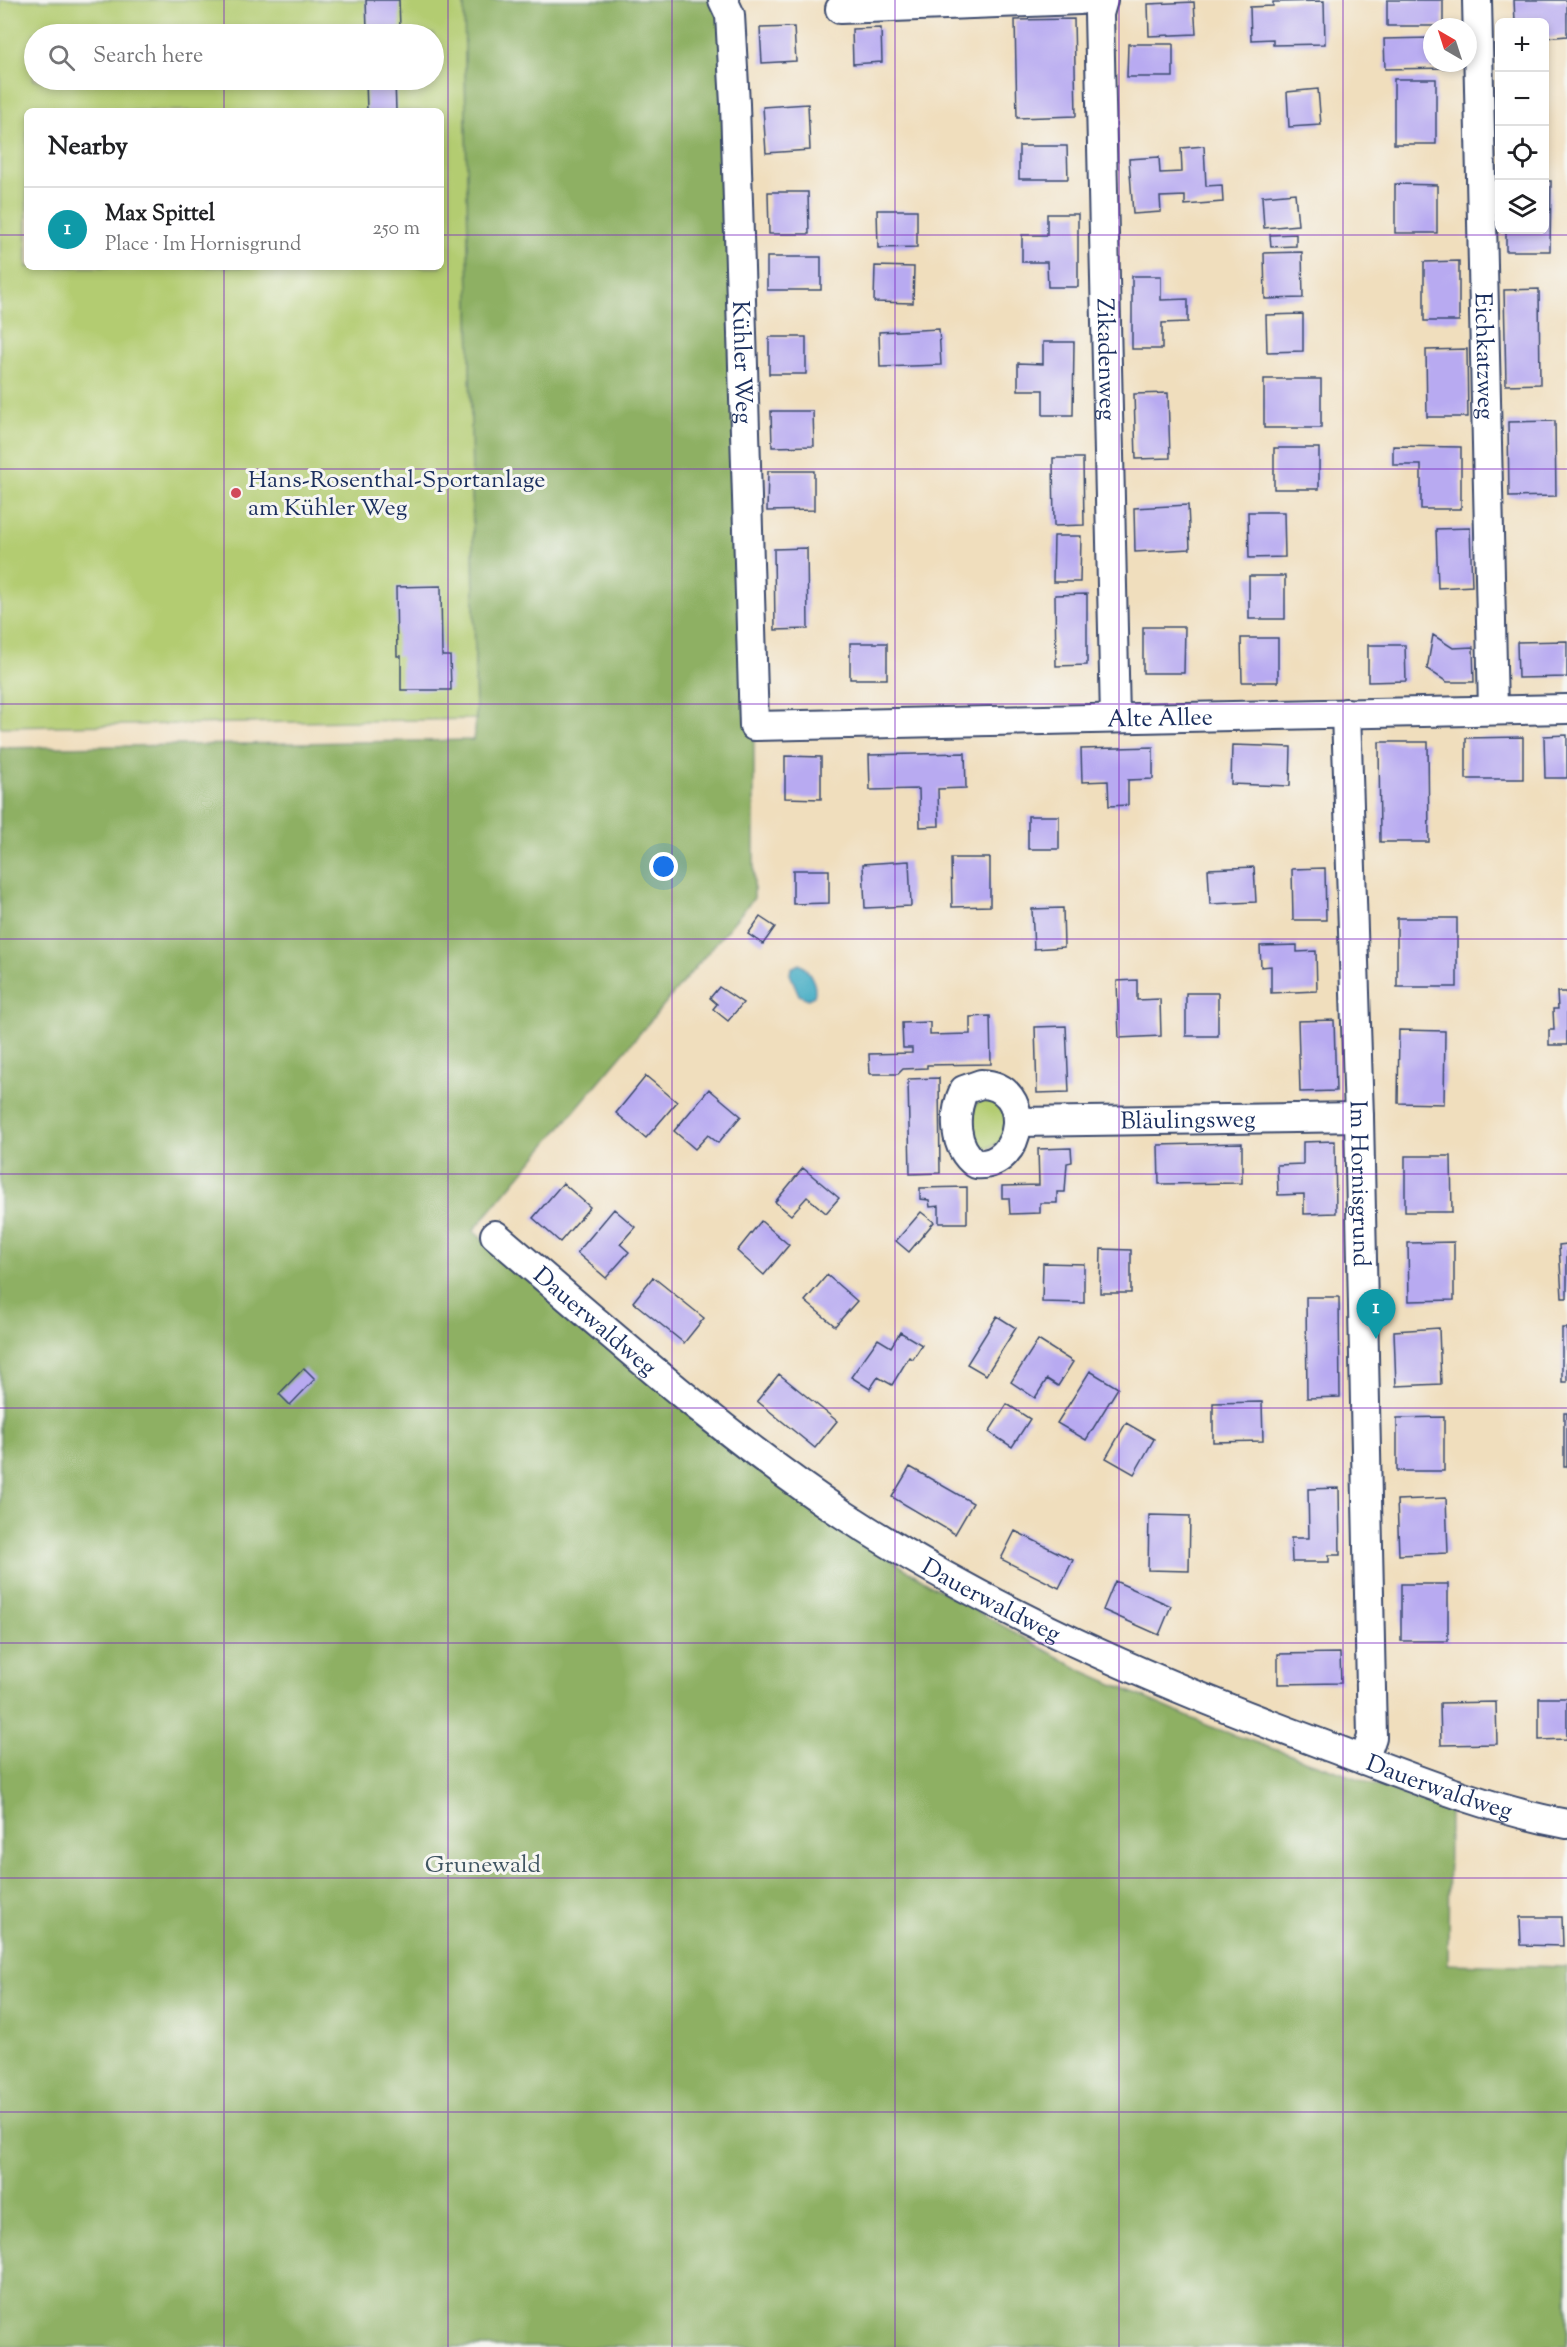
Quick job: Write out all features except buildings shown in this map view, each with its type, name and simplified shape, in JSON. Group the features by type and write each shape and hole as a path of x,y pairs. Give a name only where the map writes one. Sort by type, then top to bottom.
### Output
{"street":[{"name":"Kühler Weg","path":"723,0 730,15 735,104 754,726"},
{"path":"840,9 1080,0"},
{"name":"Zikadenweg","path":"1103,0 1100,26 1114,718"},
{"name":"Eichkatzweg","path":"1477,0 1493,710"},
{"name":"Alte Allee","path":"754,726 1567,709"},
{"name":"Im Hornisgrund","path":"1346,713 1359,1117 1372,1737 1364,1760"},
{"name":"Bläulingsweg","path":"1017,1122 1359,1117"},
{"name":"Dauerwaldweg","path":"495,1235 699,1406 798,1483 933,1569 1057,1635 1210,1703 1506,1810 1567,1824"}],"green space":[{"name":"Hans-Rosenthal-Sportanlage am Kühler Weg","path":"0,0 464,0 476,719 0,727"},
{"name":"Grunewald","path":"464,0 723,0 754,726 754,898 473,1231 813,1511 936,1588 1081,1670 1209,1726 1449,1811 1448,1964 1567,1967 1567,2347 0,2347 0,748 473,740 476,719"},
{"path":"986,1096 1005,1108 1006,1140 979,1152 972,1137 970,1121 975,1107"}],"water":[{"path":"799,964 814,982 814,996 808,999 799,995 790,974 791,968"}],"place":[{"name":"Hans-Rosenthal-Sportanlage am Kühler Weg","path":"236,493"},
{"name":"Max Spittel","path":"1376,1339"}]}
